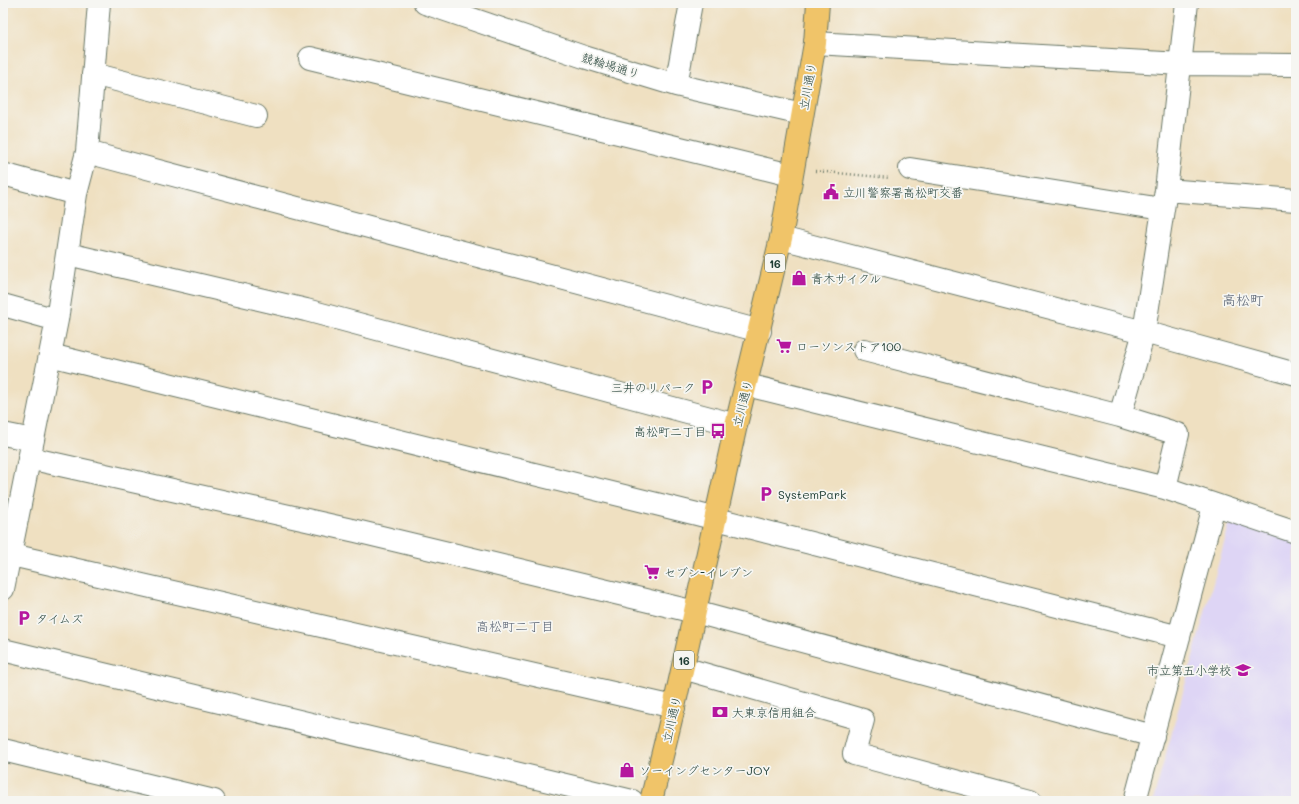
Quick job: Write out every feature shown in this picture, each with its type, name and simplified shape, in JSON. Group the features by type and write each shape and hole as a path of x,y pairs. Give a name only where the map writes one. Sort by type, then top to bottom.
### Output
{"main road":[{"name":"立川通り","path":"651,801 674,707 736,425 760,331 781,238 815,43 818,3"}],"street":[{"path":"3,589 6,553 31,449 50,355 68,254 76,194 87,152 99,3"},
{"name":"競輪場通り","path":"425,3 584,57 676,84 802,114"},
{"path":"676,84 691,3"},
{"path":"1120,416 1144,332 1164,200 1187,3"},
{"path":"815,43 1181,64 1296,65"},
{"path":"310,58 791,175"},
{"path":"93,74 256,116"},
{"path":"87,152 760,331"},
{"path":"910,170 1164,200 1296,200"},
{"path":"3,174 76,194"},
{"path":"781,238 1144,332 1296,374"},
{"path":"68,254 306,310 736,425"},
{"path":"3,305 57,320"},
{"path":"864,350 1120,416 1178,434 1165,488"},
{"path":"50,355 716,519 1179,637"},
{"path":"747,385 1165,488 1214,506 1296,532"},
{"path":"3,434 31,449 695,612 1153,736"},
{"path":"1135,801 1214,506"},
{"path":"6,553 674,707"},
{"path":"3,650 632,801"},
{"path":"682,668 863,720 854,754 1030,801"},
{"path":"3,750 214,801"}],"path":[{"path":"814,171 896,178 910,170"}],"shaded area":[{"name":"市立第五小学校","path":"1231,518 1296,540 1296,801 1153,801"}],"place":[{"name":"立川警察署高松町交番","path":"831,192"},
{"name":"青木サイクル","path":"799,278"},
{"name":"ローソンストア100","path":"784,346"},
{"name":"三井のリパーク","path":"707,387"},
{"name":"高松町二丁目","path":"718,431"},
{"name":"SystemPark","path":"766,494"},
{"name":"セブン-イレブン","path":"652,572"},
{"name":"タイムズ","path":"24,618"},
{"name":"市立第五小学校","path":"1243,670"},
{"name":"大東京信用組合","path":"720,712"},
{"name":"ソーイングセンターJOY","path":"627,770"}],"district":[{"name":"高松町","path":"1243,299"},
{"name":"高松町二丁目","path":"515,625"}]}
